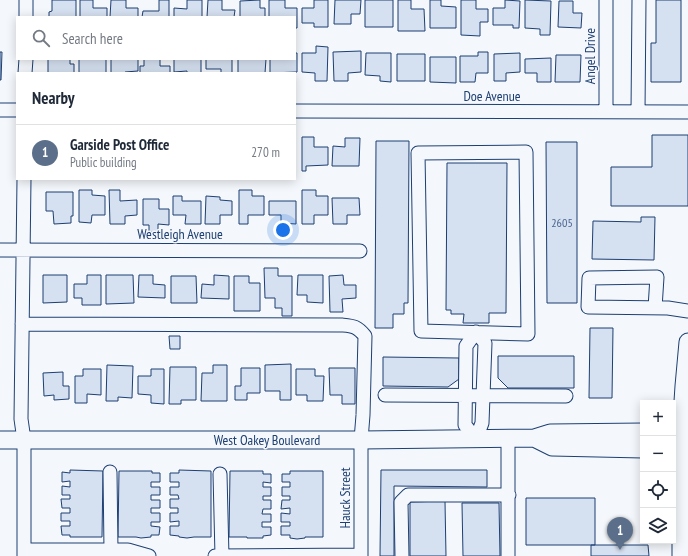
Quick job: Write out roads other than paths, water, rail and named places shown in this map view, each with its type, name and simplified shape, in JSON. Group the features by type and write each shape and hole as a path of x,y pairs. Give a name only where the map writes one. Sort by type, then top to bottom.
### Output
{"main road":[{"path":"681,556 681,432 688,342"},
{"name":"West Oakey Boulevard","path":"0,440 476,439 534,438 550,433 640,432"},
{"name":"West Oakey Boulevard","path":"534,438 552,447 640,449"}],"street":[{"path":"26,0 26,16"},
{"name":"Angel Drive","path":"606,0 606,112"},
{"path":"638,112 639,0"},
{"path":"25,72 26,60"},
{"path":"0,110 16,110"},
{"name":"Doe Avenue","path":"296,111 688,112"},
{"path":"476,332 528,334 526,152 418,153 422,331 476,332 485,343 482,423 476,439"},
{"path":"24,180 21,419 24,440 24,553 111,550 149,556"},
{"name":"Westleigh Avenue","path":"0,250 360,251"},
{"path":"655,308 657,277 589,278 588,307 655,308 668,308 688,310"},
{"name":"Hauck Street","path":"22,324 334,325 352,326 360,330 365,336 364,415 361,440 361,556"},
{"path":"476,332 466,346 465,396 465,425 476,439"},
{"path":"385,395 566,396"},
{"path":"508,438 508,556"},
{"path":"110,472 111,550"},
{"path":"220,474 222,556"},
{"path":"402,556 401,502 408,495 509,495"},
{"path":"215,556 361,556"}],"place":[{"name":"Garside Post Office","path":"620,550"}]}
